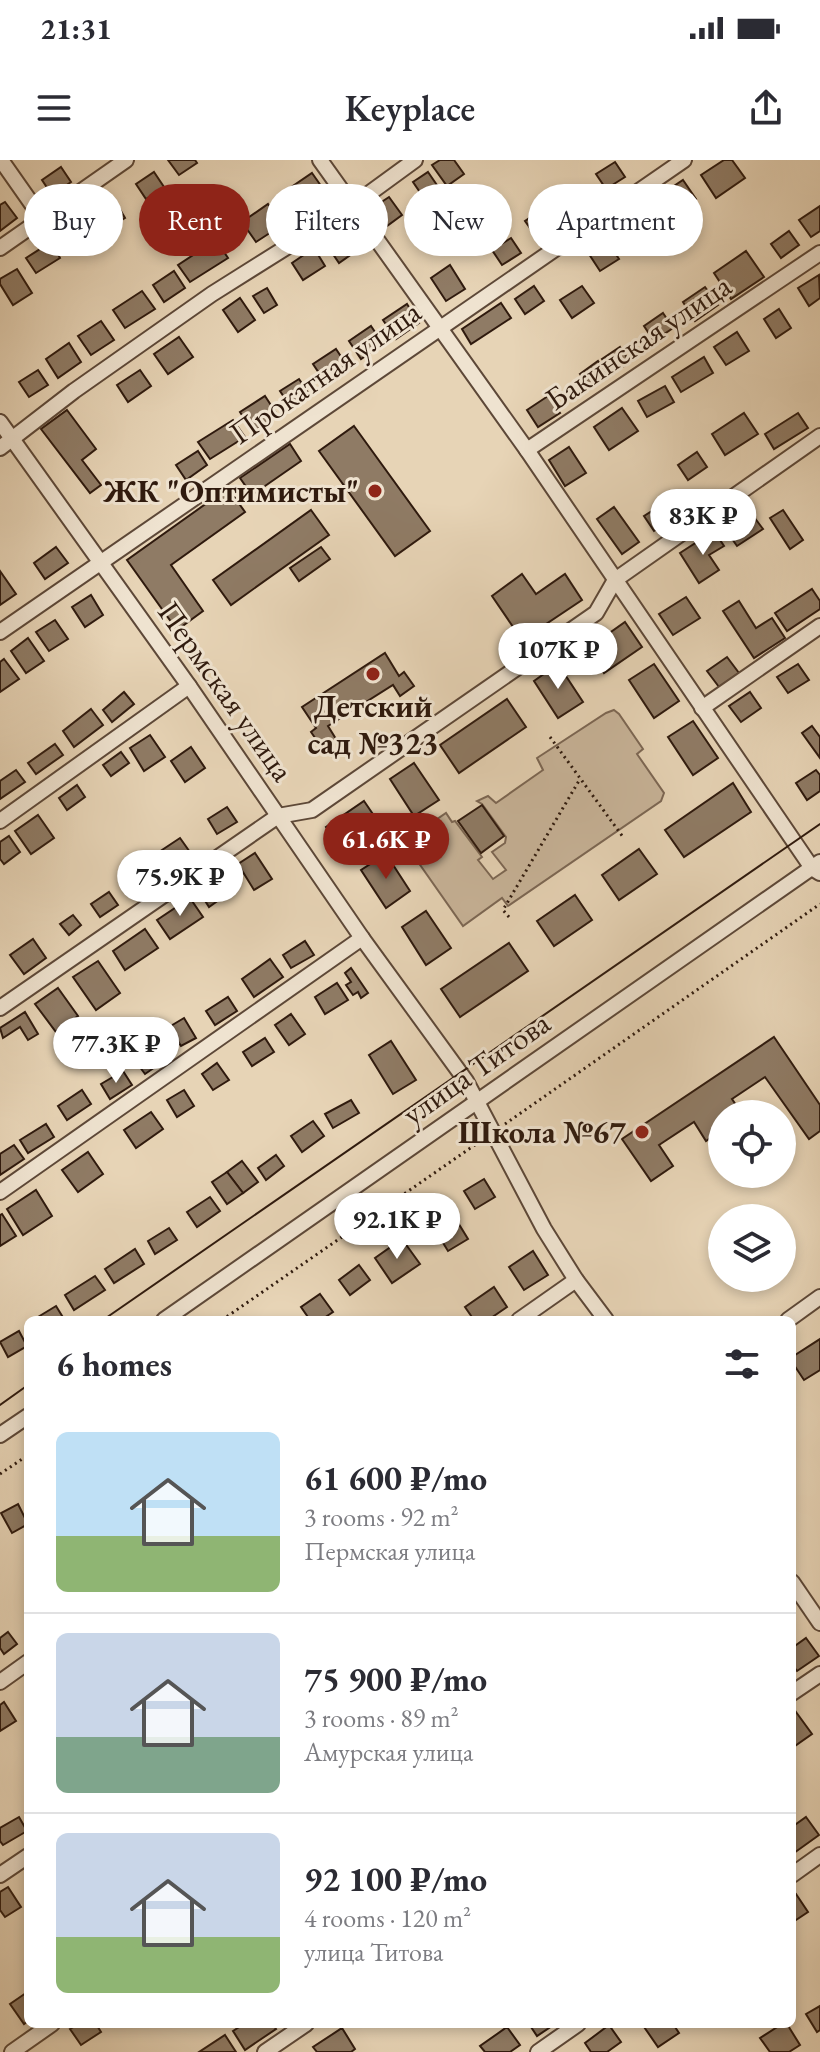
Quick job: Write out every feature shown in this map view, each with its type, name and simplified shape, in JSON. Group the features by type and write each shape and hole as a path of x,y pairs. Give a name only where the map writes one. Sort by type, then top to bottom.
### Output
{"street":[{"path":"1,160 24,193"},
{"path":"90,184 126,160"},
{"path":"320,160 337,184"},
{"path":"382,184 415,160"},
{"name":"Прокатная улица","path":"0,632 684,160"},
{"path":"0,248 24,230"},
{"name":"Бакинская улица","path":"527,450 820,253"},
{"path":"6,444 74,391 199,303 273,256"},
{"path":"388,256 527,450 702,708 817,868"},
{"name":"Пермская улица","path":"0,422 6,444 99,561 362,938 461,1072 544,1229 603,1316"},
{"path":"0,1008 278,816 312,810 596,613 615,580 820,436"},
{"path":"702,708 820,626"},
{"path":"0,821 189,686"},
{"name":"улица Титова","path":"170,1316 476,1101 817,868"},
{"path":"0,1192 362,938"},
{"path":"525,1316 576,1280"},
{"path":"794,1316 820,1297"},
{"path":"0,1435 24,1419"},
{"path":"796,1588 820,1623"},
{"path":"0,1682 24,1665"},
{"path":"796,1690 820,1674"},
{"path":"796,1872 820,1855"},
{"path":"0,1875 24,1859"},
{"path":"12,2052 46,2028"},
{"path":"265,2052 300,2028"},
{"path":"538,2052 572,2028"}],"path":[{"path":"550,737 623,837"},
{"path":"509,917 503,910 580,779"},
{"path":"228,1316 820,904"},
{"path":"0,1474 24,1458"}],"shaded area":[{"path":"614,710 643,749 637,754 664,793 661,801 508,906 502,898 463,926 404,842 446,813 482,857 478,860 493,879 506,870 492,852 505,843 506,837 477,801 488,796 496,803 543,770 537,758"}],"building":[{"path":"168,160 195,160 197,163 179,175"},
{"path":"440,160 454,160 464,174 446,184 432,165"},
{"path":"724,160 732,160 745,178 716,198 701,175"},
{"path":"615,162 625,177 614,184 603,184 596,174"},
{"path":"61,167 71,182 45,184 42,180"},
{"path":"154,172 162,184 139,184 139,188 136,184"},
{"path":"428,172 436,184 414,184 413,182"},
{"path":"312,173 320,184 296,184"},
{"path":"388,198 402,215 388,225"},
{"path":"5,202 17,218 0,231 0,205"},
{"path":"266,205 266,235 256,242 250,233 250,216"},
{"path":"820,206 820,231 811,237 799,220"},
{"path":"789,231 799,245 781,258 771,244"},
{"path":"512,240 521,253 502,265 496,256 512,256"},
{"path":"746,251 764,277 731,299 714,273"},
{"path":"59,256 60,258 36,273 26,258"},
{"path":"192,256 228,258 190,282 178,265"},
{"path":"302,256 319,256 325,266 303,280 292,263"},
{"path":"334,256 349,256 339,263"},
{"path":"590,256 617,256 619,259 600,271"},
{"path":"450,265 465,289 446,301 431,278"},
{"path":"17,269 32,293 13,305 0,279"},
{"path":"174,271 185,288 164,302 153,285"},
{"path":"819,275 820,298 809,306 798,288"},
{"path":"534,286 544,301 525,314 515,299"},
{"path":"582,286 594,303 572,318 560,300"},
{"path":"705,287 718,305 695,321 683,302"},
{"path":"267,288 277,305 264,313 253,296"},
{"path":"142,291 155,309 125,328 113,310"},
{"path":"240,298 255,320 238,332 223,310"},
{"path":"501,303 511,318 471,344 462,329"},
{"path":"407,304 419,323 396,339 383,320"},
{"path":"779,309 791,328 776,338 764,319"},
{"path":"663,313 673,328 654,341 644,326"},
{"path":"101,321 114,340 91,355 78,336"},
{"path":"371,326 383,344 361,359 349,341"},
{"path":"737,332 749,351 726,365 714,347"},
{"path":"179,337 193,357 168,374 154,354"},
{"path":"69,343 81,362 58,378 46,359"},
{"path":"620,347 630,362 612,374 602,359"},
{"path":"336,349 348,367 325,382 313,364"},
{"path":"704,357 713,373 681,392 672,377"},
{"path":"598,361 608,376 590,388 580,374"},
{"path":"38,370 48,385 29,397 19,382"},
{"path":"140,370 151,386 128,402 117,385"},
{"path":"299,379 309,394 290,406 280,391"},
{"path":"665,386 674,402 647,417 638,401"},
{"path":"265,396 278,416 253,432 240,412"},
{"path":"548,396 560,413 538,427 527,410"},
{"path":"622,408 638,431 609,450 594,427"},
{"path":"67,410 96,449 82,460 101,485 90,493 41,429"},
{"path":"744,413 758,434 725,455 712,434"},
{"path":"798,413 808,428 774,449 765,434"},
{"path":"233,420 245,437 210,459 198,442"},
{"name":"ЖК \"Оптимисты\"","path":"354,426 430,531 395,556 319,451"},
{"path":"290,444 301,461 252,495 240,478"},
{"path":"569,447 586,473 565,486 549,460"},
{"path":"198,451 207,465 186,480 176,465"},
{"path":"697,452 707,467 688,480 678,465"},
{"path":"228,488 245,512 171,565 203,611 177,630 127,560"},
{"path":"663,504 673,519 654,531 644,516"},
{"path":"614,507 639,542 622,554 597,519"},
{"path":"748,509 763,529 737,546 723,526"},
{"path":"311,510 329,535 231,605 213,580"},
{"path":"783,510 803,540 790,549 770,518"},
{"path":"714,531 724,546 709,555 719,570 699,583 680,553"},
{"path":"56,547 68,563 45,579 34,563"},
{"path":"321,547 330,559 299,581 290,568"},
{"path":"0,571 16,594 0,605"},
{"path":"522,574 536,594 565,574 582,600 522,640 492,596"},
{"path":"812,589 820,601 820,609 787,631 775,613"},
{"path":"91,595 103,615 85,627 72,607"},
{"path":"686,597 700,618 673,635 659,614"},
{"path":"739,601 756,628 772,618 785,638 754,658 723,611"},
{"path":"55,620 68,639 49,651 36,632"},
{"path":"625,622 642,647 604,673 587,649"},
{"path":"28,638 44,661 26,673 11,651"},
{"path":"385,653 399,676 404,672 414,686 400,696 393,685 328,726 336,739 322,748 311,732 316,728 302,707"},
{"path":"727,657 739,673 719,687 707,671"},
{"path":"4,659 19,679 0,692 0,662"},
{"path":"558,664 583,702 558,718 534,681"},
{"path":"654,664 679,701 654,718 629,680"},
{"path":"798,664 809,680 788,693 777,677"},
{"path":"124,692 134,704 112,722 103,710"},
{"path":"750,692 761,708 741,722 729,706"},
{"path":"507,699 526,727 459,773 440,745"},
{"path":"91,709 103,725 74,747 63,731"},
{"path":"693,721 718,758 693,775 668,737"},
{"path":"812,726 820,737 820,758 802,733"},
{"path":"150,735 165,757 144,771 130,748"},
{"path":"55,744 63,755 36,774 28,763"},
{"path":"191,747 205,768 185,782 171,761"},
{"path":"121,752 129,763 111,776 103,765"},
{"path":"414,763 439,800 414,816 390,779"},
{"path":"16,770 25,782 0,799 0,781"},
{"path":"816,770 820,775 820,791 807,800 796,783"},
{"path":"733,783 751,812 684,857 665,830"},
{"path":"77,785 85,797 67,810 59,798"},
{"path":"364,801 381,826 343,852 326,827"},
{"path":"482,805 504,836 481,853 458,821"},
{"path":"227,807 237,822 217,834 208,819"},
{"path":"38,815 54,838 31,854 15,831"},
{"path":"9,836 20,852 4,864 0,859 0,842"},
{"path":"180,838 192,855 165,874 153,856"},
{"path":"639,849 657,874 619,900 602,875"},
{"path":"255,853 272,879 254,890 238,864"},
{"path":"386,854 410,891 386,908 361,870"},
{"path":"145,866 154,879 136,891 127,878"},
{"path":"213,882 223,897 209,907 199,891"},
{"path":"109,892 118,905 100,917 91,904"},
{"path":"575,895 592,920 554,946 537,921"},
{"path":"190,898 203,917 170,939 157,920"},
{"path":"426,911 451,948 426,965 402,927"},
{"path":"73,915 81,925 69,935 60,924"},
{"path":"145,929 158,948 125,970 113,951"},
{"path":"33,939 46,958 24,974 10,955"},
{"path":"305,941 314,955 291,968 283,955"},
{"path":"509,943 528,971 460,1017 441,989"},
{"path":"270,959 283,977 254,997 242,979"},
{"path":"98,961 120,993 96,1010 73,977"},
{"path":"351,968 368,993 361,998 358,992 353,995 346,985 351,982 345,973"},
{"path":"337,983 348,1000 325,1014 315,997"},
{"path":"58,988 78,1016 56,1032 35,1004"},
{"path":"228,997 237,1011 215,1025 206,1011"},
{"path":"25,1012 38,1034 28,1040 20,1027 3,1038 0,1028"},
{"path":"291,1014 305,1034 289,1045 275,1025"},
{"path":"184,1018 196,1038 181,1046 169,1027"},
{"path":"160,1034 174,1054 145,1074 131,1055"},
{"path":"774,1037 820,1105 820,1131 809,1139 796,1121 796,1100 781,1100 765,1077 733,1100 708,1100 708,1140 706,1141 694,1122 659,1145 673,1166 651,1181 622,1139"},
{"path":"265,1038 274,1052 252,1066 243,1052"},
{"path":"391,1041 416,1080 393,1094 369,1055"},
{"path":"217,1063 229,1080 213,1090 202,1074"},
{"path":"123,1071 132,1085 110,1099 101,1084"},
{"path":"82,1090 91,1104 67,1120 58,1106"},
{"path":"184,1090 194,1106 177,1117 167,1100"},
{"path":"351,1100 359,1113 333,1128 325,1114"},
{"path":"151,1112 163,1129 136,1148 124,1130"},
{"path":"313,1121 324,1136 302,1152 291,1136"},
{"path":"46,1124 54,1137 28,1153 20,1140"},
{"path":"14,1145 24,1159 0,1175 0,1154"},
{"path":"88,1152 103,1174 78,1192 62,1170"},
{"path":"276,1155 284,1166 266,1180 258,1168"},
{"path":"242,1161 258,1182 243,1193 227,1172"},
{"path":"227,1172 243,1193 227,1204 212,1182"},
{"path":"484,1179 495,1197 475,1209 464,1191"},
{"path":"36,1190 52,1216 23,1235 7,1209"},
{"path":"210,1197 220,1211 197,1227 187,1212"},
{"path":"449,1208 468,1239 448,1251 429,1220"},
{"path":"0,1215 16,1236 0,1246"},
{"path":"169,1228 177,1240 155,1254 148,1241"},
{"path":"402,1239 420,1264 392,1283 375,1258"},
{"path":"135,1249 144,1264 114,1283 105,1269"},
{"path":"533,1251 548,1275 524,1290 509,1267"},
{"path":"359,1265 370,1280 350,1295 339,1280"},
{"path":"95,1276 105,1290 74,1310 65,1295"},
{"path":"494,1287 507,1307 494,1316 471,1316 465,1307"},
{"path":"320,1294 333,1312 327,1316 307,1316 301,1307"},
{"path":"56,1306 62,1316 40,1316"},
{"path":"19,1331 24,1348 8,1357 0,1342"},
{"path":"820,1339 820,1370 804,1380 796,1368 796,1354"},
{"path":"18,1504 24,1516 24,1526 12,1533 1,1513"},
{"path":"8,1632 17,1644 4,1654 0,1648 0,1638"},
{"path":"806,1638 819,1656 797,1671 796,1670 796,1645"},
{"path":"4,1702 16,1721 0,1731 0,1705"},
{"path":"796,1712 812,1734 796,1745"},
{"path":"19,1817 24,1833 3,1845 0,1828"},
{"path":"806,1817 819,1835 796,1852 796,1824"},
{"path":"8,1887 21,1907 5,1917 0,1910 0,1892"},
{"path":"796,1894 808,1912 796,1920"},
{"path":"24,1994 24,2024 10,2004"},
{"path":"820,2006 820,2030 817,2032 806,2014"},
{"path":"98,2028 101,2032 81,2045 70,2029"},
{"path":"238,2028 276,2029 245,2050 233,2031"},
{"path":"342,2028 355,2049 351,2052 317,2052 313,2047"},
{"path":"506,2028 520,2045 510,2052 485,2052 480,2046"},
{"path":"532,2028 549,2028 537,2036"},
{"path":"605,2028 611,2028 621,2042 607,2052 591,2052 585,2043"},
{"path":"645,2028 676,2028 679,2033 658,2047"},
{"path":"776,2028 789,2028 800,2045 789,2052 770,2052 760,2038"},
{"path":"225,2035 236,2052 199,2052"}],"tram line":[{"path":"109,1316 820,824"},
{"path":"0,1405 24,1388"}],"place":[{"name":"ЖК \"Оптимисты\"","path":"375,491"},
{"name":"Детский сад №323","path":"373,674"},
{"name":"Школа №67","path":"642,1132"}]}
